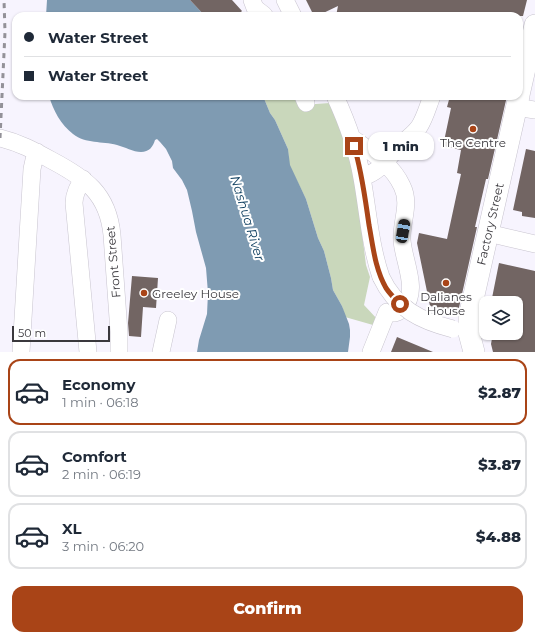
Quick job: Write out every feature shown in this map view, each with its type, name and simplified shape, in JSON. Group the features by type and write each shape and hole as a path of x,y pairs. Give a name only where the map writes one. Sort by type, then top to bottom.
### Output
{"main road":[{"name":"Factory Street","path":"523,98 530,70 524,48 535,25"},
{"name":"Factory Street","path":"466,338 469,317 488,234 522,102"}],"street":[{"path":"252,0 255,8 264,10"},
{"path":"285,0 291,12"},
{"path":"337,100 352,138 359,161 372,243 381,277 390,293 400,304 427,321 466,338"},
{"path":"362,177 378,170 399,146 417,129 423,119 430,100"},
{"name":"Front Street","path":"0,138 20,144 72,171 83,179 101,199 110,222 112,235 119,352"},
{"path":"352,138 385,162 394,172 403,187 406,199 402,240 410,293 402,310 396,313 386,312 371,352"},
{"path":"21,352 32,169 37,152"},
{"path":"83,179 78,187 74,198 74,203 88,352"},
{"path":"488,234 535,244"},
{"path":"161,352 168,320"}],"green space":[{"path":"265,100 298,100 301,105 330,103 336,119 345,135 354,169 366,265 370,277 364,305 378,320 373,325 345,317 342,306 333,290 324,251 318,238 306,199 289,165 288,149 275,120 270,113"}],"water":[{"path":"47,0 190,0 201,12 46,12"},
{"name":"Nashua River","path":"50,100 265,100 288,149 290,165 306,199 318,238 324,251 333,290 342,306 349,324 350,337 348,352 197,352 207,314 208,293 206,268 187,190 173,168 172,161 166,149 157,139 150,149 138,152 117,145 83,139 73,134 61,122"}],"building":[{"path":"190,0 232,0 242,11 241,12 201,12"},
{"path":"306,0 527,0 523,16 523,12 337,12 338,6 325,12 312,12"},
{"path":"449,100 506,100 488,179 486,179 475,227 477,227 458,312 430,306 417,243 419,233 447,239 461,174 457,173 461,150 443,146 451,108 447,107"},
{"path":"526,149 535,151 535,218 522,216 522,212 513,210"},
{"path":"499,263 535,271 535,352 493,352 492,340 523,340 523,296 492,296"},
{"name":"Greeley House","path":"132,276 158,278 156,308 143,307 141,337 129,336 128,323"},
{"path":"397,337 433,352 391,352"}],"railway":[{"path":"0,138 5,32 4,0"}],"place":[{"name":"The Centre","path":"473,129"},
{"name":"Dalianes House","path":"446,283"},
{"name":"Greeley House","path":"144,293"}],"route":[{"path":"354,146 359,161 377,266 387,288 400,304"}]}
